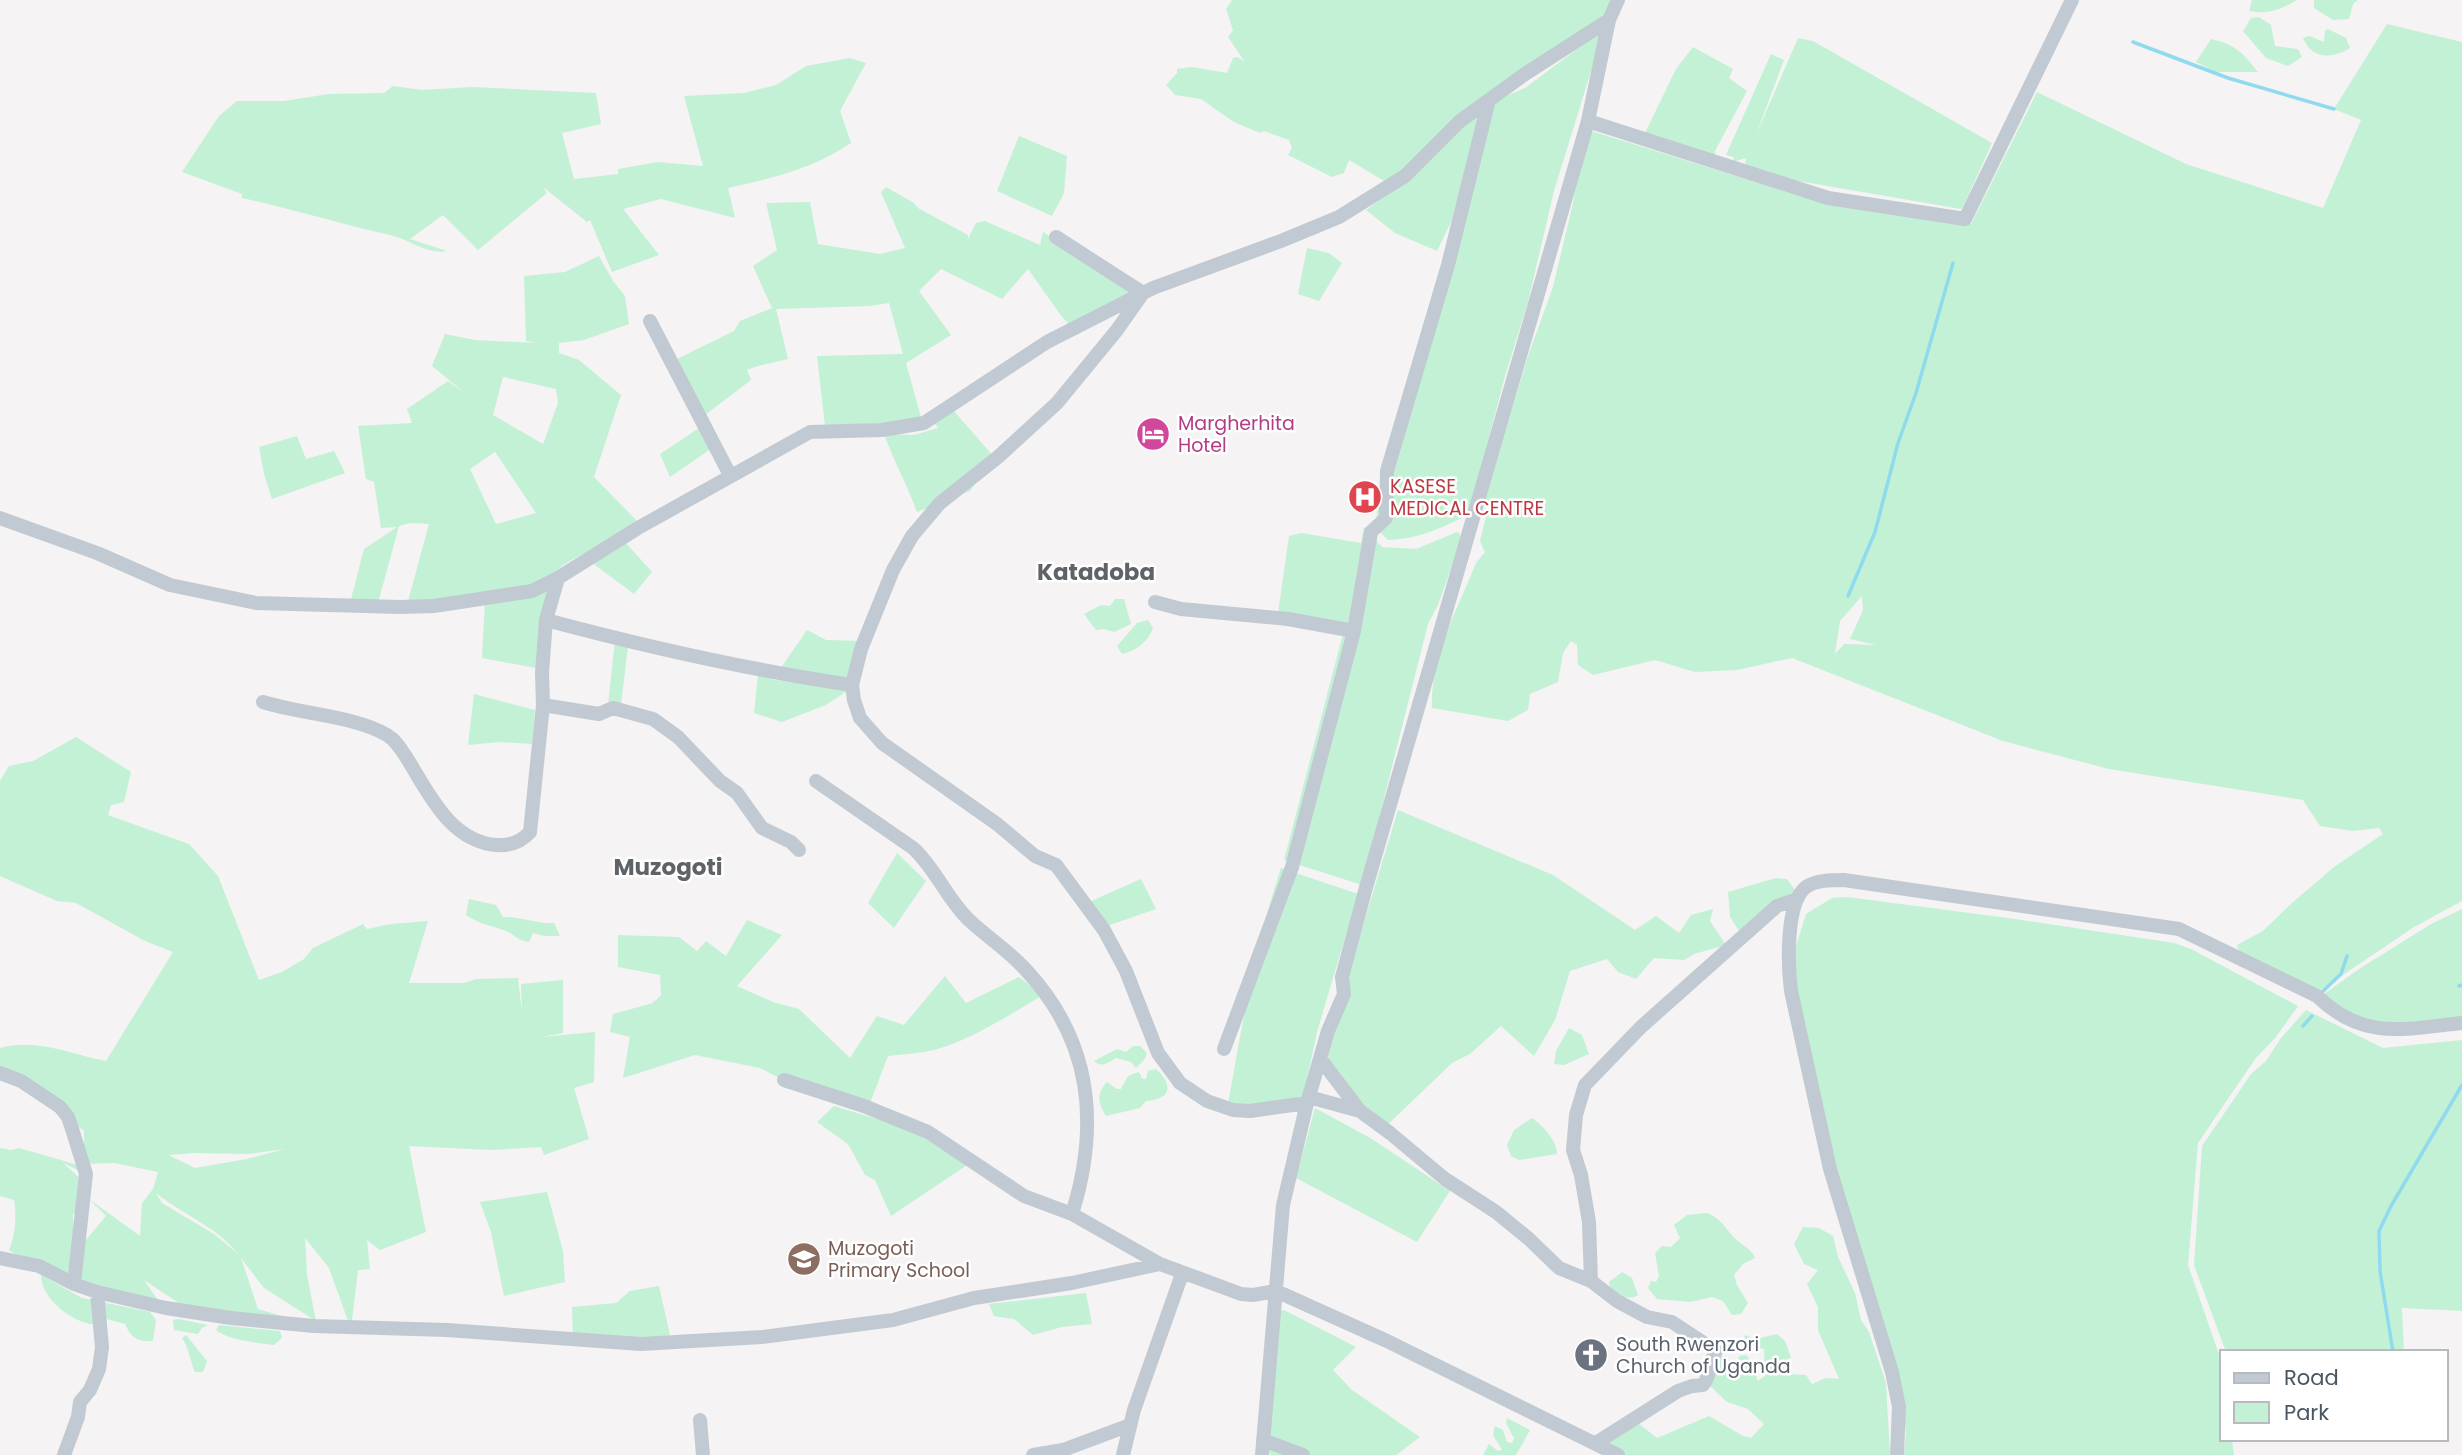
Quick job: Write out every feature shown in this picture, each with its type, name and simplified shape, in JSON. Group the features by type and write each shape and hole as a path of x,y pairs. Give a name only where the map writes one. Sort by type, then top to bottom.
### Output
{"street":[{"path":"1303,1455 1263,1448 1283,1205 1308,1100 1328,1031 1344,993 1342,977 1439,628 1474,520 1588,121 1609,20 1618,0"},
{"path":"1588,121 1828,198 1965,219 2072,0"},
{"path":"0,518 170,585 256,603 414,607 513,595 539,589 638,527 813,431 882,430 924,423 1047,342 1143,293 1339,217 1405,176 1460,121 1525,74 1609,20"},
{"path":"1224,1049 1284,891 1354,631 1371,533 1386,518 1387,471 1448,265 1489,100"},
{"path":"1056,237 1143,293"},
{"path":"1143,293 1117,330 1057,403 998,457 940,503 900,553 865,639 852,685 860,718 882,744 997,824 1035,856 1056,865 1104,930 1126,971 1158,1053 1180,1083 1215,1105 1241,1111 1277,1109 1308,1100 1360,1111"},
{"path":"650,321 730,475"},
{"path":"263,702 362,725 389,736 400,748 430,797 454,825 470,838 482,843 504,846 514,844 530,832 543,705 542,673 547,614 558,578"},
{"path":"513,595 547,614 656,648 783,675 852,685"},
{"path":"1155,602 1181,609 1288,619 1354,631"},
{"path":"543,705 599,714 612,708 653,719 678,737 720,781 737,793 762,828 791,842 799,850"},
{"path":"816,781 924,858 968,918 1026,969 1064,1020 1087,1098 1088,1124 1082,1178 1072,1214"},
{"path":"1897,1455 1899,1407 1892,1372 1830,1169 1790,991 1790,940 1797,899 1804,888 1811,884 1844,880 2179,929 2317,996 2328,1007 2374,1029 2395,1030 2462,1023"},
{"path":"1591,1281 1589,1222 1581,1175 1573,1150 1576,1115 1586,1085 1642,1027 1777,906 1797,899"},
{"path":"1321,1060 1360,1111 1445,1179 1496,1212 1530,1239 1559,1268 1591,1281 1617,1301 1647,1317 1672,1322 1716,1350 1703,1385 1678,1391 1596,1443"},
{"path":"0,1073 21,1081 60,1107 68,1117 86,1174 74,1284"},
{"path":"784,1080 864,1106 928,1132 1024,1196 1072,1214 1182,1274 1241,1294 1276,1291 1387,1341 1618,1455"},
{"path":"0,1258 35,1265 97,1292 205,1314 314,1326 447,1330 628,1344 762,1337 893,1320 974,1298 1072,1283 1160,1264"},
{"path":"1123,1455 1130,1425 1182,1274"},
{"path":"64,1455 78,1417 79,1402 90,1390 99,1369 102,1347 97,1292"},
{"path":"700,1420 703,1455"},
{"path":"1033,1455 1063,1450 1130,1425"}],"green space":[{"path":"1232,0 1611,0 1606,17 1389,184 1349,160 1344,173 1332,177 1288,155 1292,148 1289,140 1264,131 1260,133 1234,122 1201,99 1175,95 1166,85 1177,73 1177,69 1192,67 1227,73 1233,58 1244,61 1228,37 1233,30 1226,9"},
{"path":"2252,0 2297,0 2262,12 2249,11"},
{"path":"2314,0 2358,0 2353,4 2349,19 2333,20 2314,8"},
{"path":"2259,17 2271,25 2275,46 2298,49 2302,57 2288,66 2266,58 2243,31 2251,18"},
{"path":"2387,24 2462,42 2462,901 2414,927 2322,989 2306,996 2241,958 2237,945 2263,931 2334,867 2383,834 2379,828 2353,831 2320,826 2303,800 2109,769 2003,741 1792,658 1737,670 1695,672 1655,660 1593,675 1578,665 1577,645 1571,641 1563,653 1558,682 1530,694 1528,710 1508,721 1432,708 1436,671 1446,634 1476,563 1485,552 1480,541 1489,505 1484,502 1527,359 1553,287 1573,203 1585,129 1803,197 1971,224 2037,92 2186,164 2323,208 2361,120 2334,109","holes":["1862,596 1863,610 1850,639 1876,645 1844,644 1835,654 1840,621"]},
{"path":"1604,29 1554,191 1528,302 1466,516 1419,535 1388,540 1376,528 1377,512 1492,102 1525,88"},
{"path":"2328,29 2346,38 2350,48 2336,54 2317,54 2303,38 2309,36 2324,42 2325,31"},
{"path":"1798,38 1813,41 1992,143 1961,209 1770,176 1745,167 1746,158 1733,162 1734,157 1726,155 1771,54 1784,60 1756,135"},
{"path":"2211,39 2238,50 2258,72 2216,72 2196,62"},
{"path":"1693,47 1733,69 1729,78 1747,91 1715,151 1715,156 1643,137 1676,69"},
{"path":"850,58 866,63 840,111 851,143 806,166 728,188 735,218 661,199 623,209 659,255 612,272 590,220 587,222 543,187 547,193 478,250 443,215 410,239 447,251 439,252 390,235 242,198 242,194 182,172 219,116 237,101 284,101 329,94 384,93 393,86 422,90 472,87 596,93 601,124 562,133 574,179 618,174 618,169 658,162 703,166 684,96 744,93 776,85 806,66"},
{"path":"1483,108 1452,220 1437,251 1395,233 1366,210 1409,179"},
{"path":"1019,136 1067,156 1064,193 1052,216 997,191"},
{"path":"886,187 968,235 968,239 976,223 985,221 1040,245 1043,232 1136,293 1071,326 1028,269 1002,299 941,269 919,291 951,335 906,363 922,421 825,426 817,356 903,354 889,303 776,309 788,359 747,370 751,380 705,415 675,360 734,331 740,321 772,308 753,266 777,250 766,203 810,202 818,244 880,254 905,248 881,192"},
{"path":"1307,248 1329,253 1342,263 1319,301 1298,294"},
{"path":"599,256 625,296 629,324 584,340 559,343 559,353 579,360 621,395 594,477 639,523 563,565 537,587 407,605 429,524 410,523 399,526 378,603 350,603 364,549 397,527 381,528 374,482 366,479 358,426 412,423 407,409 448,381 466,394 432,366 445,334 475,340 538,343 526,341 524,276 565,272","holes":["503,377 556,389 558,403 543,444 493,415","495,452 536,513 496,524 470,469"]},
{"path":"953,410 994,457 970,491 917,512 884,434 914,435 938,428 935,424"},
{"path":"702,426 712,448 670,477 660,454"},
{"path":"297,436 306,459 334,451 345,473 272,499 259,447"},
{"path":"1364,527 1382,547 1416,549 1457,532 1460,534 1460,543 1438,605 1428,624 1362,885 1284,860 1345,626 1278,613 1289,536 1301,533 1361,543"},
{"path":"625,542 652,572 634,594 591,562"},
{"path":"552,583 536,668 482,658 485,603"},
{"path":"1115,599 1124,599 1131,624 1114,632 1096,630 1084,614 1101,605 1110,606"},
{"path":"1148,620 1153,628 1145,642 1122,654 1117,646 1137,623"},
{"path":"616,630 628,646 620,713 607,715"},
{"path":"807,630 826,640 861,641 849,681 778,672"},
{"path":"758,675 775,680 849,688 826,705 782,722 754,713"},
{"path":"474,694 535,710 532,744 500,742 468,745"},
{"path":"76,737 131,772 124,802 111,805 108,815 189,844 218,876 259,980 282,972 304,959 313,948 363,924 367,929 428,921 409,983 464,983 476,979 518,978 522,1013 521,984 563,980 563,1033 540,1037 595,1032 594,1082 574,1088 589,1139 544,1155 541,1147 492,1150 409,1146 426,1232 380,1250 367,1240 370,1269 358,1270 351,1329 329,1268 305,1238 307,1275 316,1321 264,1288 241,1258 258,1309 319,1327 195,1314 144,1280 165,1310 20,1257 9,1250 14,1232 15,1206 14,1200 0,1196 0,1148 19,1148 85,1167 84,1173 63,1163 83,1181 86,1205 73,1214 73,1263 85,1241 106,1216 89,1199 140,1236 142,1203 153,1189 158,1172 114,1163 84,1164 84,1131 36,1094 0,1080 0,1048 14,1045 40,1046 106,1061 173,952 145,941 76,903 57,901 0,876 0,781 9,766 33,761","holes":["285,1149 195,1168 168,1155 248,1154","156,1193 219,1235 237,1253 214,1234 162,1203"]},
{"path":"1398,810 1553,875 1635,930 1656,916 1679,933 1691,915 1713,909 1710,921 1726,945 1694,954 1684,960 1654,958 1636,979 1618,972 1607,959 1570,971 1555,1020 1534,1056 1501,1026 1470,1054 1452,1063 1381,1131 1338,1078 1325,1051"},
{"path":"897,853 926,881 894,928 868,903"},
{"path":"1281,868 1358,894 1317,1032 1302,1102 1251,1118 1226,1115 1256,959"},
{"path":"1776,878 1787,879 1797,893 1745,940 1730,917 1728,892"},
{"path":"1141,879 1156,909 1101,928 1087,903"},
{"path":"1847,897 2008,918 2174,943 2191,949 2298,1006 2276,1037 2255,1059 2198,1143 2188,1265 2220,1357 2220,1441 2232,1441 2234,1455 1904,1455 1906,1432 1901,1391 1837,1191 1793,975 1796,946 1806,914 1832,898"},
{"path":"469,899 496,905 503,917 554,923 560,936 533,933 529,942 523,941 466,915"},
{"path":"2462,909 2462,1027 2400,1034 2317,999 2431,924"},
{"path":"747,920 782,935 737,986 773,1002 799,1009 850,1058 877,1016 904,1025 945,976 966,1003 1019,977 1043,995 984,1029 947,1046 925,1052 888,1056 867,1111 789,1083 760,1068 695,1055 623,1078 630,1037 610,1032 613,1014 653,1003 653,998 654,1002 661,995 660,975 618,967 618,935 679,937 697,951 706,941 726,956"},
{"path":"2306,1010 2383,1048 2462,1040 2462,1311 2402,1308 2404,1350 2225,1350 2194,1265 2202,1146 2251,1074 2266,1061 2281,1038"},
{"path":"1569,1028 1582,1035 1589,1054 1564,1065 1554,1064 1556,1051"},
{"path":"1133,1046 1140,1046 1147,1053 1136,1068 1131,1062 1116,1058 1102,1064 1094,1061 1117,1049 1126,1052"},
{"path":"1156,1069 1167,1086 1167,1091 1161,1098 1146,1101 1140,1108 1106,1116 1099,1099 1107,1082 1121,1089 1128,1076 1138,1072 1141,1078 1146,1079 1148,1071"},
{"path":"834,1106 894,1124 924,1138 967,1165 891,1216 875,1180 865,1175 848,1144 817,1122"},
{"path":"1315,1108 1372,1139 1450,1191 1417,1242 1296,1178"},
{"path":"1532,1118 1552,1139 1557,1154 1519,1160 1511,1156 1507,1145 1514,1130"},
{"path":"547,1192 563,1251 565,1282 504,1296 491,1232 480,1202"},
{"path":"1707,1213 1721,1222 1755,1258 1743,1264 1734,1275 1748,1303 1741,1314 1732,1315 1723,1301 1712,1297 1690,1302 1657,1299 1648,1288 1651,1281 1656,1282 1659,1276 1655,1253 1662,1246 1671,1247 1680,1238 1674,1225 1687,1215"},
{"path":"1803,1227 1819,1228 1833,1236 1838,1257 1855,1293 1861,1320 1869,1332 1886,1383 1890,1455 1624,1455 1603,1447 1638,1423 1657,1438 1709,1416 1751,1438 1764,1424 1748,1409 1727,1402 1709,1385 1721,1351 1724,1363 1729,1369 1737,1367 1739,1356 1746,1355 1758,1381 1765,1376 1764,1349 1748,1346 1741,1341 1746,1335 1755,1339 1777,1334 1785,1341 1791,1357 1782,1365 1791,1374 1806,1375 1812,1384 1826,1378 1839,1379 1818,1330 1818,1307 1807,1284 1818,1270 1804,1264 1794,1244"},
{"path":"1622,1272 1632,1278 1638,1295 1635,1297 1621,1296 1611,1291 1609,1282"},
{"path":"41,1275 82,1298 150,1312 156,1320 153,1341 136,1338 125,1324 103,1318 99,1325 90,1324 70,1316 53,1302"},
{"path":"659,1286 670,1335 637,1343 573,1336 572,1307 616,1303 630,1291"},
{"path":"1086,1293 1092,1324 1062,1327 1033,1335 1014,1319 994,1316 989,1304"},
{"path":"1284,1310 1356,1347 1333,1370 1352,1390 1420,1437 1396,1455 1271,1455 1267,1447 1277,1311"},
{"path":"173,1320 208,1325 198,1334 174,1330"},
{"path":"219,1325 280,1331 282,1338 274,1345 243,1340 216,1330"},
{"path":"186,1335 207,1361 203,1372 195,1372 182,1338"},
{"path":"1507,1418 1530,1430 1516,1455 1483,1455 1489,1444 1498,1451 1502,1450 1493,1435 1495,1426 1503,1430 1507,1442 1512,1443 1514,1438 1506,1423"}],"waterway":[{"path":"2133,42 2228,78 2334,109"},
{"path":"1848,596 1875,532 1898,443 1916,393 1953,263"},
{"path":"2321,993 2341,974 2347,956"},
{"path":"2303,1026 2312,1016"},
{"path":"2393,1350 2380,1271 2379,1231 2462,1085"}],"place":[{"name":"Margherhita Hotel","path":"1153,434"},
{"name":"KASESE MEDICAL CENTRE","path":"1365,497"},
{"name":"Muzogoti Primary School","path":"804,1259"},
{"name":"South Rwenzori Church of Uganda","path":"1591,1355"}],"district":[{"name":"Katadoba","path":"1096,572"},
{"name":"Muzogoti","path":"668,867"}]}
